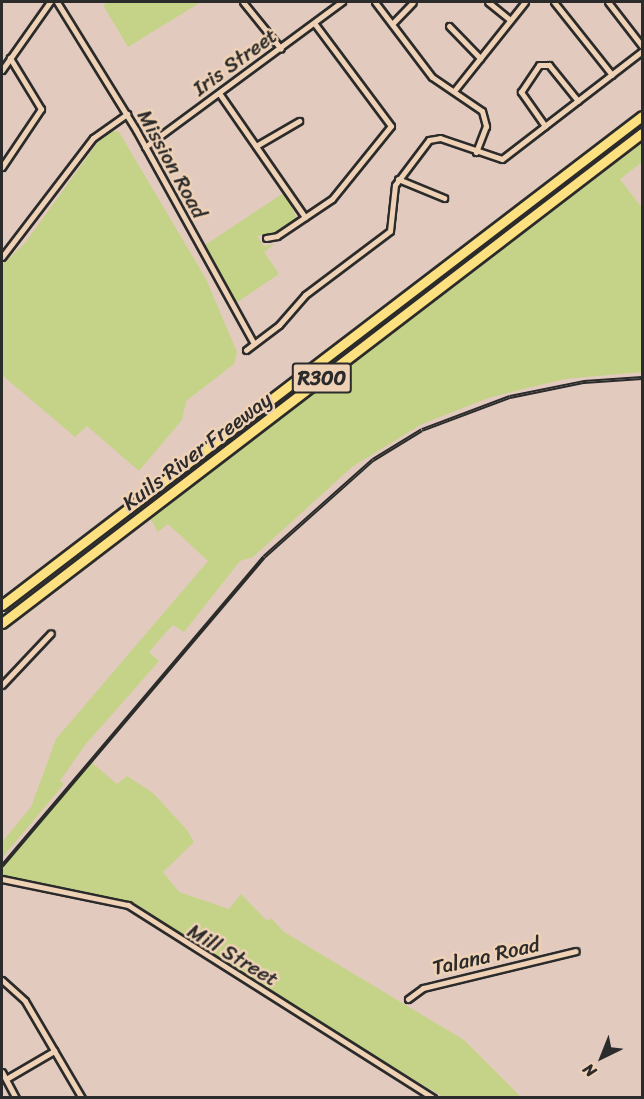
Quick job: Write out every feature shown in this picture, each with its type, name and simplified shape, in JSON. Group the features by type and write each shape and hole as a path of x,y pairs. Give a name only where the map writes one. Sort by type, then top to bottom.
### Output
{"highway":[{"name":"Kuils River Freeway","path":"2,605 642,116"},
{"name":"Kuils River Freeway","path":"2,623 642,133"}],"street":[{"path":"2,70 50,2"},
{"name":"Mission Road","path":"57,2 127,114 254,344"},
{"path":"243,2 281,49"},
{"name":"Iris Street","path":"145,147 342,2"},
{"path":"375,2 432,77 477,104 486,118 476,152"},
{"path":"392,24 413,2"},
{"path":"488,2 510,20"},
{"path":"454,91 525,2"},
{"path":"554,2 612,75"},
{"path":"608,2 642,46"},
{"path":"266,238 305,217 335,196 391,126 315,24"},
{"path":"449,26 480,58"},
{"path":"246,350 305,295 390,231 398,180 433,138 502,159 642,51"},
{"path":"2,167 41,109 10,58"},
{"path":"545,126 521,92 539,65 551,66 578,101"},
{"path":"219,93 305,217"},
{"path":"2,256 93,138 127,114"},
{"path":"256,146 299,121"},
{"path":"398,180 444,198"},
{"path":"2,685 51,633"},
{"name":"Mill Street","path":"2,879 128,905 433,1098"},
{"name":"Talana Road","path":"408,999 423,988 576,951"},
{"path":"2,980 23,999 82,1098"},
{"path":"6,1079 54,1051"},
{"path":"2,1072 16,1098"}],"green space":[{"path":"109,2 201,2 128,47 103,5"},
{"path":"113,131 119,132 206,279 237,352 234,364 186,401 182,420 139,471 87,426 75,437 2,375 2,265 25,243 98,142"},
{"path":"642,143 642,162 620,179 642,208 642,372 565,379 491,397 422,424 352,467 253,557 240,561 184,632 173,625 169,629 149,652 159,661 85,745 60,781 64,784 2,858 2,842 31,807 56,739 208,561 168,524 158,532 150,518"},
{"path":"285,192 297,219 279,232 257,236 264,246 275,244 264,252 279,274 233,305 202,247"},
{"path":"91,762 117,784 127,776 153,793 187,830 194,842 163,872 179,892 229,909 241,894 267,921 271,918 284,932 464,1040 521,1097 443,1097 171,932 131,902 2,876 2,867"}],"railway":[{"path":"2,866 264,557 373,460 422,430 510,397 584,382 642,378"}]}
